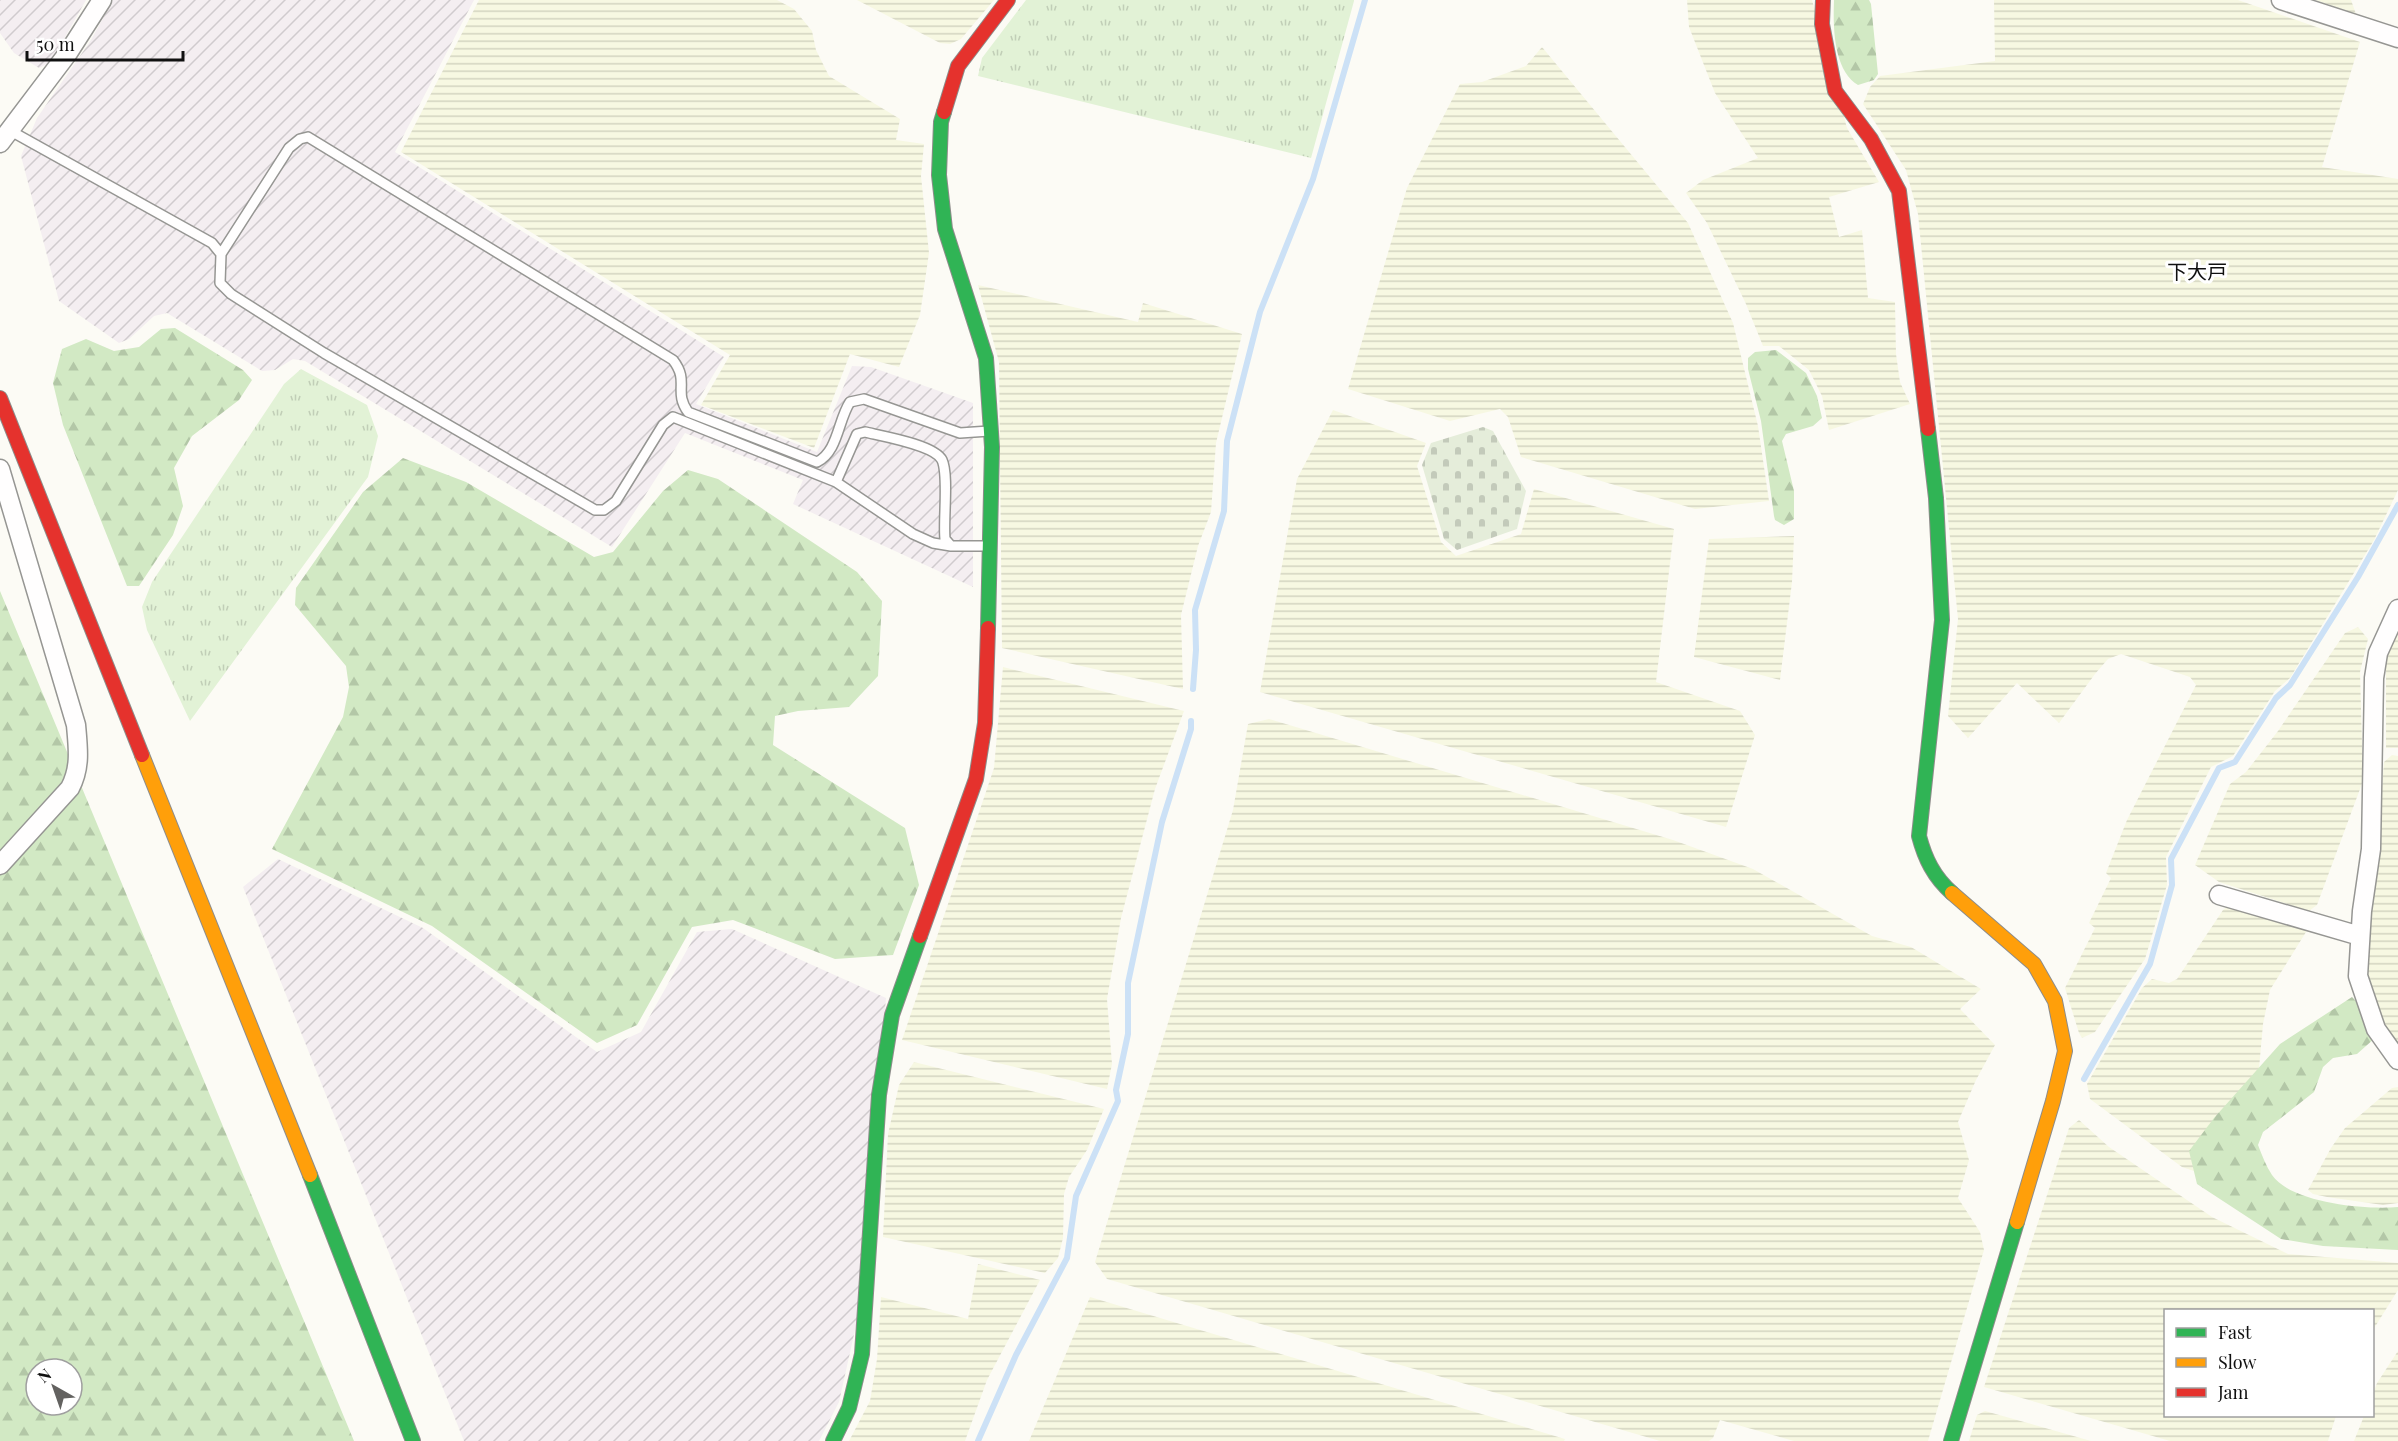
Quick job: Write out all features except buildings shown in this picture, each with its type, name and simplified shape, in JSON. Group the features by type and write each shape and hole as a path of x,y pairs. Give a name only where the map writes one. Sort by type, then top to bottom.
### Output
{"street":[{"path":"4,136 68,53 102,0"},
{"path":"833,1441 849,1408 862,1354 879,1095 892,1015 976,779 985,723 991,546 990,431 986,358 945,229 939,175 940,143 941,122 958,66 1008,0"},
{"path":"1823,0 1822,24 1836,91 1871,140 1899,191 1936,498 1942,620 1919,836 1924,856 1940,882 2034,964 2055,1001 2065,1051 2053,1101 1951,1441"},
{"path":"2281,0 2398,38"},
{"path":"0,398 376,1341 413,1441"},
{"path":"0,470 76,725 79,759 77,775 70,788 0,865"},
{"path":"2398,609 2378,653 2374,678 2371,849 2362,911 2358,976 2376,1029 2398,1060"},
{"path":"2220,895 2361,936"}],"lane":[{"path":"4,136 212,243 221,254"},
{"path":"990,431 960,433 864,399 850,402 844,411 832,447 825,458 817,462 688,412 682,403 681,371 673,360 308,137 300,139 289,148 221,254 220,283 231,294 324,353 595,510 604,510 616,501 663,425 673,417 836,482 913,534 933,543 951,546 991,546"},
{"path":"836,482 857,434 866,432 931,450 942,459 945,539 951,546"}],"shaded area":[{"path":"0,0 86,0 51,62 39,68 14,53 0,33"},
{"path":"113,0 474,0 395,152 724,357 696,404 817,452 852,366 871,367 973,403 973,587 793,504 803,480 685,433 612,547 305,361 293,359 275,370 262,371 167,313 154,316 129,339 119,343 59,301 21,156 37,118 91,40"},
{"path":"278,859 423,928 597,1052 641,1032 697,932 732,929 886,998 859,1312 839,1402 819,1441 464,1441 243,887"}],"green space":[{"path":"479,0 777,0 794,9 812,31 816,50 829,76 900,119 896,140 924,144 921,176 929,253 920,315 899,367 850,354 814,448 701,405 730,355 401,152"},
{"path":"857,0 994,0 961,39 950,44 940,43"},
{"path":"1026,0 1354,1 1311,158 978,76 982,58"},
{"path":"1687,0 1812,0 1847,128 1879,182 1829,197 1839,237 1862,230 1868,298 1895,302 1896,354 1900,382 1910,404 1829,430 1822,396 1809,370 1779,346 1763,346 1746,304 1707,223 1686,193 1703,180 1758,158 1715,93 1689,27"},
{"path":"1834,0 1869,0 1871,4 1878,74 1874,80 1858,85 1844,69 1836,47"},
{"path":"1994,0 2238,0 2360,42 2322,167 2398,179 2398,490 2374,540 2290,678 2275,691 2233,756 2211,767 2166,857 2167,885 2145,959 2095,1032 2082,1038 2065,988 2095,928 2089,923 2111,878 2106,873 2127,820 2196,685 2190,677 2121,654 2108,659 2059,723 2017,683 1968,738 1948,716 1958,619 1918,214 1906,170 1863,104 1870,87 1880,76 1995,61"},
{"path":"2316,0 2351,0 2356,14"},
{"path":"1542,47 1688,223 1733,323 1758,426 1769,501 1695,509 1521,457 1508,417 1500,409 1450,421 1348,389 1407,188 1460,84 1482,82 1526,66"},
{"path":"978,285 1138,322 1143,303 1242,334 1216,443 1211,512 1198,546 1181,615 1183,689 1002,648 999,362"},
{"path":"175,328 243,370 252,380 239,400 192,436 174,468 183,506 173,535 139,586 127,586 63,425 53,383 62,349 86,339 114,351 139,347 161,329"},
{"path":"1776,350 1806,373 1817,396 1822,418 1813,426 1786,434 1782,441 1794,491 1794,519 1784,525 1775,520 1774,516 1761,421 1748,369 1748,358 1755,352"},
{"path":"301,369 367,405 378,436 368,477 190,721 147,630 142,607 152,582 284,384"},
{"path":"1333,410 1426,443 1417,466 1441,542 1456,556 1521,534 1534,489 1674,529 1656,682 1740,711 1755,735 1726,827 1260,692 1297,479"},
{"path":"1483,427 1493,431 1526,491 1517,529 1457,550 1444,539 1422,465 1431,443"},
{"path":"403,458 466,482 594,557 613,552 663,491 688,470 718,479 857,572 882,601 878,676 849,707 798,711 775,716 773,745 905,828 919,885 893,955 835,959 733,920 692,927 637,1025 597,1043 432,926 272,849 343,717 349,687 346,666 295,605 296,588 363,492"},
{"path":"1794,536 1792,582 1780,680 1694,657 1709,539"},
{"path":"0,591 354,1441 0,1441"},
{"path":"2358,627 2368,639 2360,672 2363,781 2317,905 2309,911 2219,882 2195,865 2230,784 2246,772 2278,731 2345,633"},
{"path":"2398,630 2398,748 2386,748 2386,656"},
{"path":"1003,667 1184,711 1155,789 1121,918 1107,999 1112,1064 1107,1089 902,1040 994,768"},
{"path":"1269,719 1673,840 1753,869 1872,936 1911,947 1981,989 1960,1009 1995,1045 1976,1080 1958,1122 1969,1160 1958,1198 1980,1232 1984,1250 1928,1441 1794,1441 1720,1420 1713,1438 1709,1441 1660,1441 1107,1279 1095,1262 1233,810 1248,724"},
{"path":"2392,755 2398,756 2398,1051 2381,1021 2367,972 2384,762"},
{"path":"2230,905 2303,924 2306,932 2270,990 2263,1024 2257,1091 2200,1173 2182,1167 2090,1099 2087,1084 2142,988 2152,979 2169,983 2177,979 2223,910"},
{"path":"2352,997 2361,1006 2375,1038 2357,1054 2333,1058 2323,1067 2314,1092 2263,1132 2258,1145 2272,1175 2282,1185 2295,1192 2330,1203 2349,1206 2398,1207 2398,1250 2323,1246 2281,1239 2197,1184 2189,1151 2214,1118 2280,1044"},
{"path":"914,1062 1104,1109 1087,1150 1069,1177 1064,1194 1063,1238 1058,1258 1045,1273 883,1237 888,1134 899,1085"},
{"path":"2398,1087 2398,1203 2383,1205 2327,1197 2313,1194 2308,1190 2345,1128 2392,1088"},
{"path":"2079,1120 2109,1147 2212,1217 2288,1254 2398,1263 2398,1290 2374,1328 2374,1309 2164,1309 2164,1417 2336,1417 2328,1441 2170,1441 1984,1387 2069,1128"},
{"path":"978,1264 1040,1280 987,1380 965,1441 849,1441 870,1401 877,1359 881,1297 968,1319"},
{"path":"1090,1297 1565,1439 1564,1441 1029,1441"},
{"path":"2398,1351 2398,1441 2354,1441 2364,1417 2374,1417 2374,1391"},
{"path":"1985,1411 2091,1441 1969,1441 1977,1415"}],"waterway":[{"path":"1193,689 1196,650 1195,610 1224,511 1227,441 1260,312 1313,179 1365,0"},
{"path":"2084,1079 2150,964 2172,885 2171,859 2219,768 2235,762 2276,698 2290,685 2358,577 2398,505"},
{"path":"978,1441 1016,1355 1067,1258 1076,1196 1118,1101 1116,1090 1128,1034 1128,983 1162,822 1191,729 1191,721"}],"traffic: fast":[{"path":"944,112 941,122 939,175 945,229 986,358 992,447 988,628"},
{"path":"1928,429 1936,498 1942,620 1919,836 1931,867 1952,893"},
{"path":"833,1441 849,1408 862,1354 879,1095 892,1015 920,936"},
{"path":"310,1175 413,1441"},
{"path":"1951,1441 2017,1222"}],"traffic: slow":[{"path":"142,755 310,1175"},
{"path":"1952,893 2034,964 2055,1001 2065,1051 2053,1101 2017,1222"}],"traffic: jam":[{"path":"944,112 958,66 1008,0"},
{"path":"1823,0 1822,24 1835,91 1871,139 1899,191 1928,429"},
{"path":"0,398 142,755"},
{"path":"920,936 976,779 985,723 988,628"}],"district":[{"name":"下大戸","path":"2197,272"}]}
